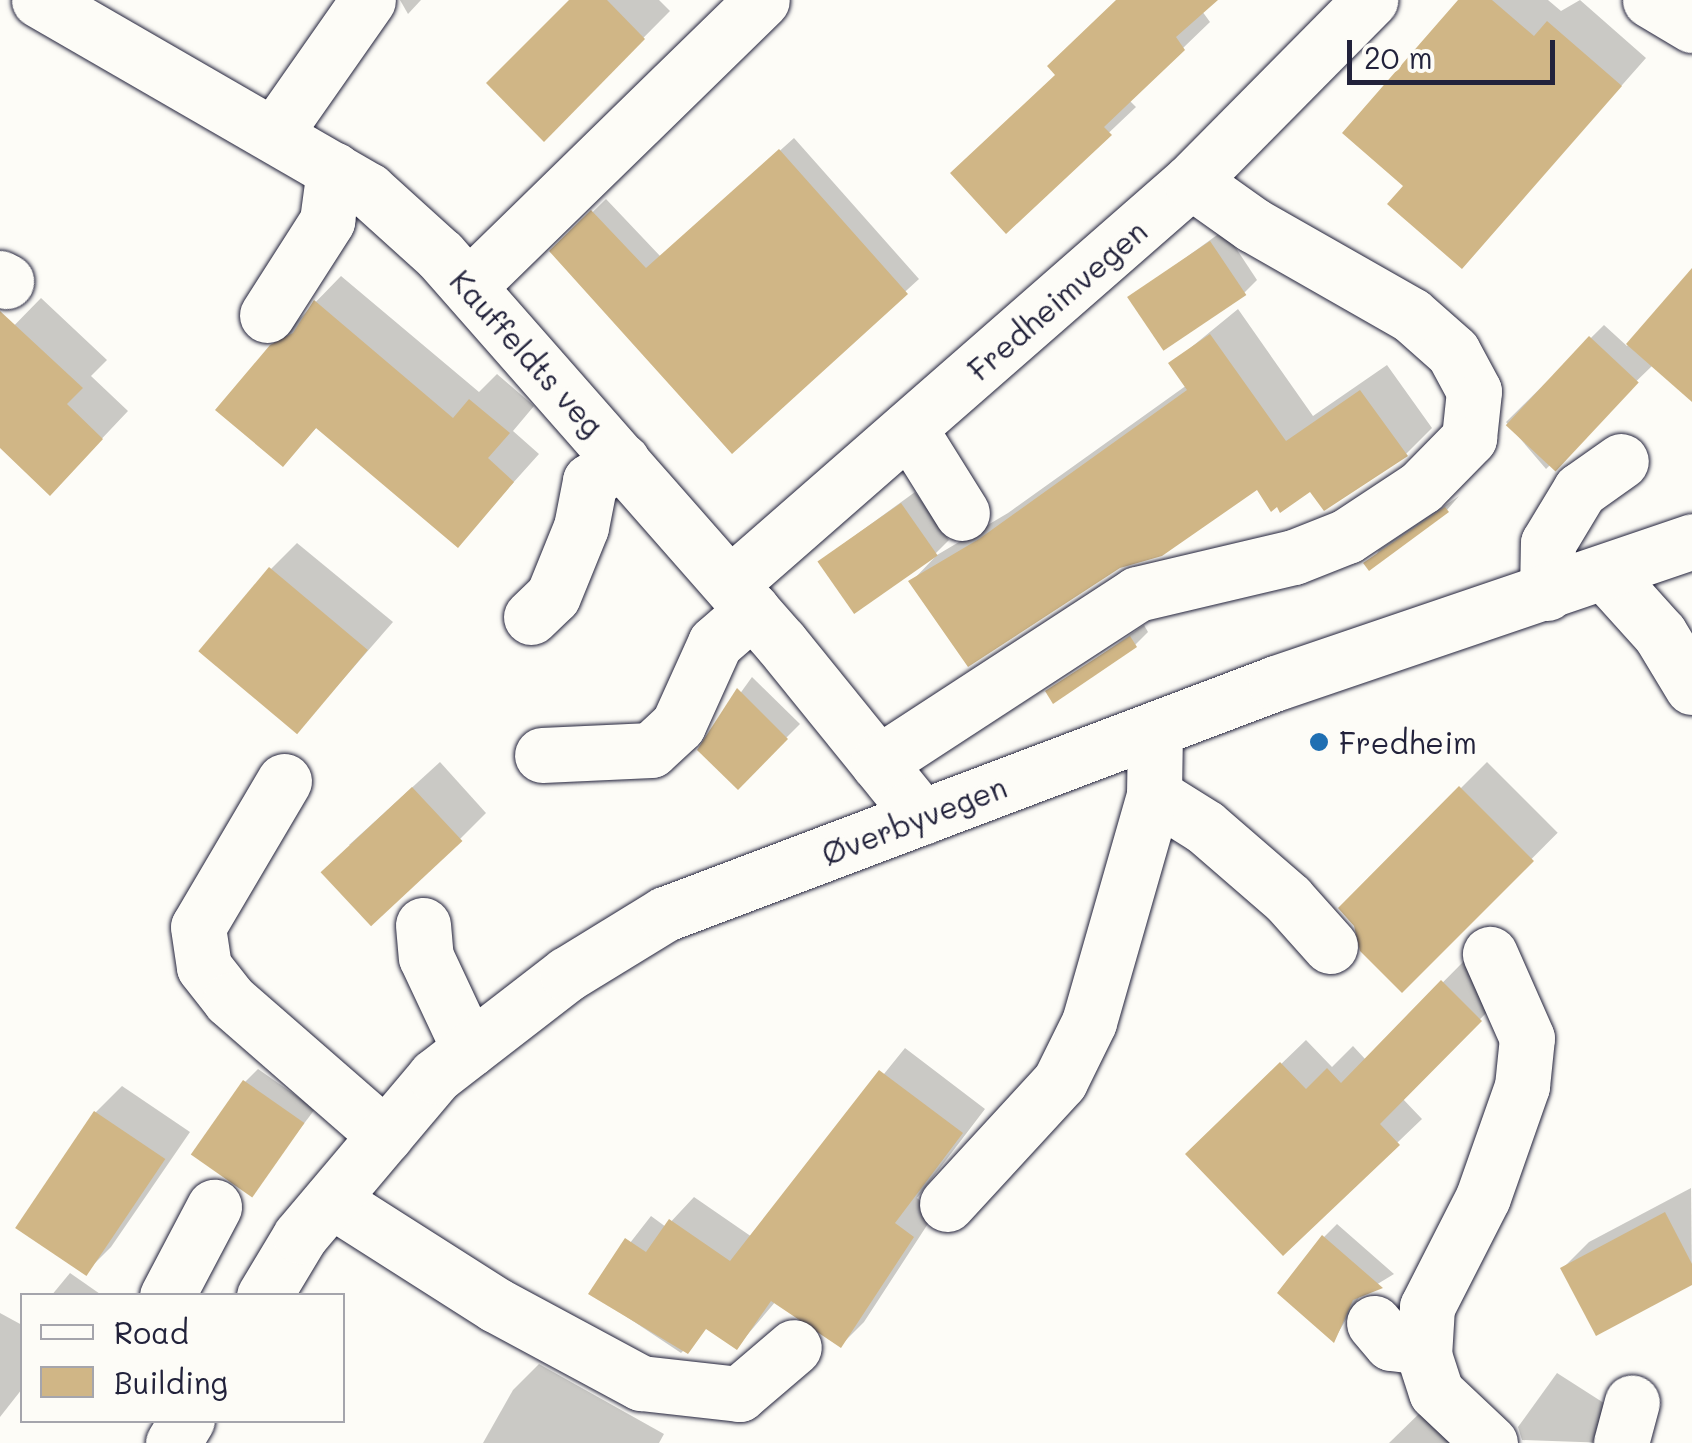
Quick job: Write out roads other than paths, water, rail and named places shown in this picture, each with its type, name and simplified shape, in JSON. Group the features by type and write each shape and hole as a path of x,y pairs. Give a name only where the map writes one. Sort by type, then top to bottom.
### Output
{"street":[{"path":"275,133 368,0"},
{"path":"469,286 762,0"},
{"name":"Fredheimvegen","path":"542,755 651,750 678,726 715,643 741,597 910,428 1191,180 1370,0"},
{"path":"1650,0 1692,25"},
{"name":"Kauffeldts veg","path":"49,2 368,190 469,286 741,597 922,817"},
{"path":"267,315 327,221 334,169"},
{"path":"878,763 1137,594 1294,556 1347,536 1421,487 1469,438 1474,391 1454,352 1411,315 1253,225 1191,180"},
{"path":"910,428 962,514"},
{"path":"532,617 552,596 581,527 590,482 622,460"},
{"path":"1547,593 1548,542 1580,490 1621,461"},
{"name":"Øverbyvegen","path":"266,1293 331,1200 435,1076 566,974 665,914 1155,729 1692,541"},
{"path":"1605,573 1660,634 1692,687"},
{"path":"947,1204 1060,1081 1099,992 1154,795 1155,729"},
{"path":"284,782 198,927 204,968 230,1000 384,1135"},
{"path":"1154,795 1205,827 1288,899 1330,946"},
{"path":"423,925 426,957 469,1049"},
{"path":"1490,954 1526,1038 1522,1086 1483,1196 1427,1307 1424,1348 1436,1392 1490,1443"},
{"path":"331,1200 496,1305 641,1382 739,1394 794,1346"},
{"path":"168,1293 214,1207"},
{"path":"1374,1324 1391,1343 1424,1348"}],"place":[{"name":"Fredheim","path":"1319,742"}]}
